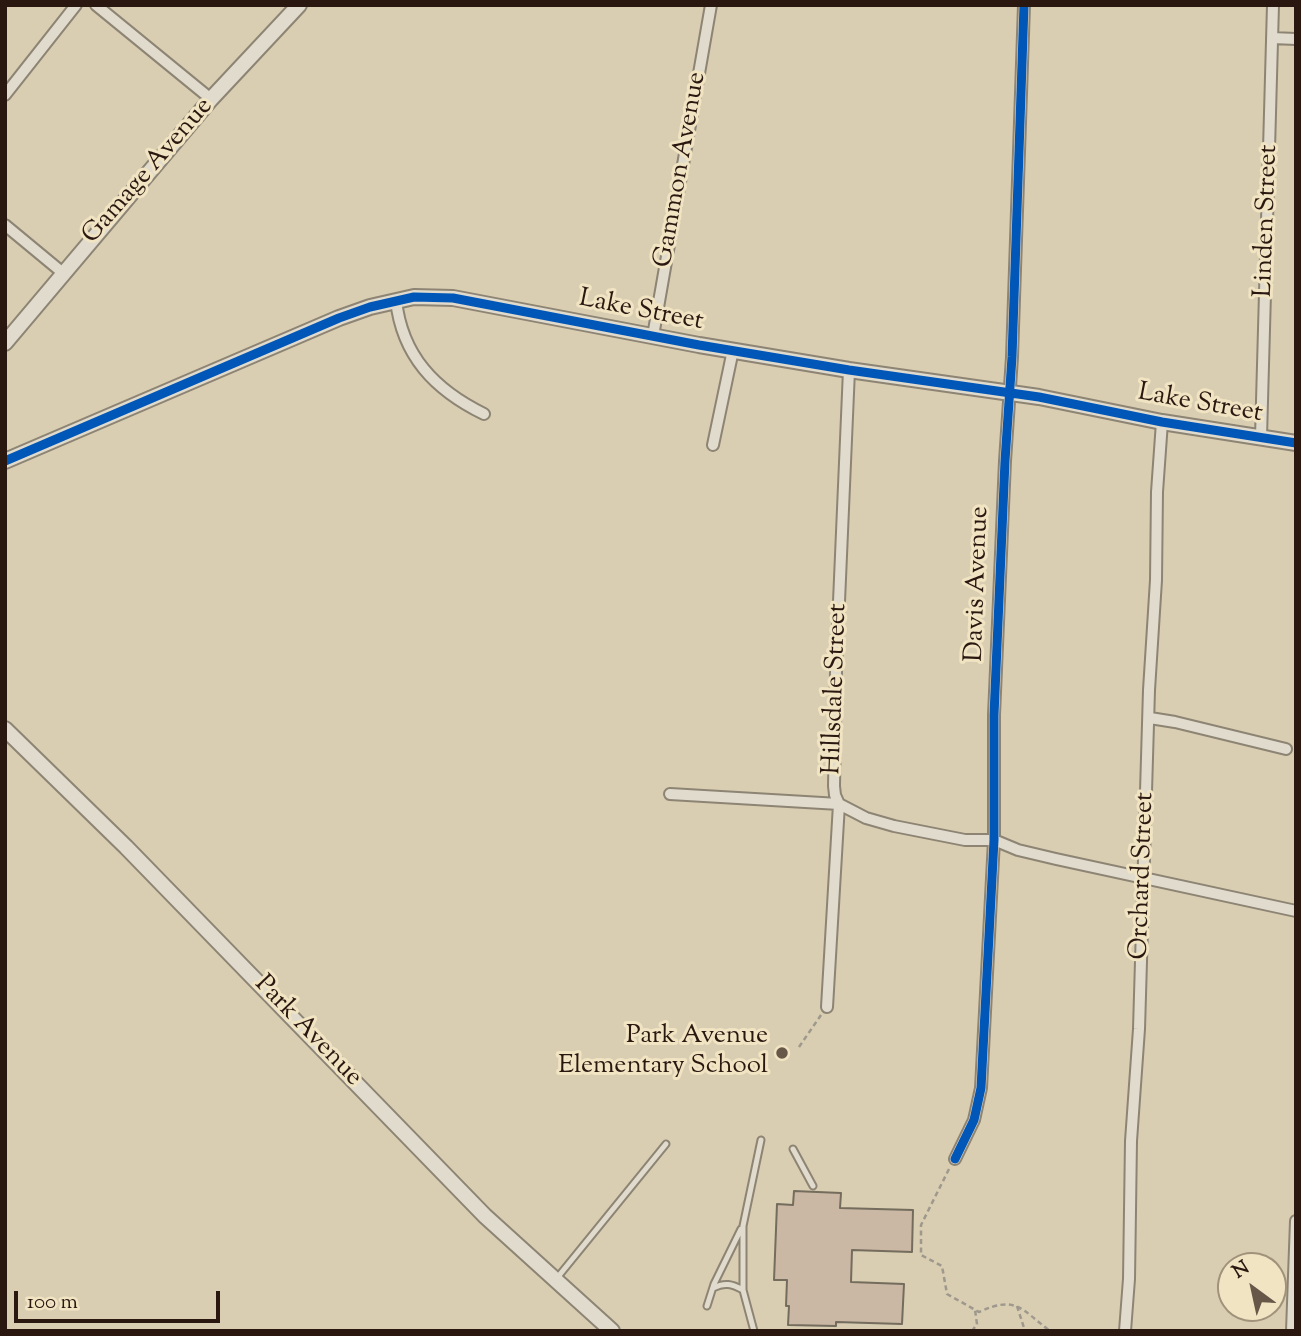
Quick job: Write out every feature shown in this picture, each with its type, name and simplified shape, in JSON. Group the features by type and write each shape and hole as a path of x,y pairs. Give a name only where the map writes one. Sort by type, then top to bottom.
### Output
{"street":[{"path":"5,95 76,5"},
{"path":"96,5 211,99"},
{"name":"Gamage Avenue","path":"5,343 211,99 299,5"},
{"name":"Gammon Avenue","path":"653,336 711,5"},
{"name":"Davis Avenue","path":"955,1159 974,1120 982,1088 994,840 994,715 1013,357 1024,5"},
{"name":"Linden Street","path":"1261,437 1273,5"},
{"path":"1272,38 1296,39"},
{"path":"5,225 63,273"},
{"name":"Lake Street","path":"5,461 327,323 370,307 414,297 453,298 733,351 1009,393 1163,422 1296,443"},
{"path":"396,300 400,329 434,382 484,414"},
{"path":"713,445 733,351"},
{"name":"Hillsdale Street","path":"827,1007 839,804 834,786 836,671 849,370"},
{"name":"Orchard Street","path":"1125,1331 1145,879 1157,492 1163,422"},
{"path":"1150,718 1286,749"},
{"name":"Park Avenue","path":"5,729 163,885 476,1206 612,1331"},
{"path":"670,794 839,804 866,818 907,828 965,840 994,840 1017,850 1296,911"},
{"path":"1292,1331 1296,1221"}],"lane":[{"path":"754,1331 743,1290 743,1226 761,1140"},
{"path":"555,1280 666,1144"},
{"path":"793,1149 813,1186"},
{"path":"707,1306 712,1289 743,1226"},
{"path":"712,1289 720,1284 731,1284 743,1290"}],"path":[{"path":"799,1047 827,1007"},
{"path":"955,1159 921,1225 921,1255 942,1266 947,1294 979,1312 999,1303 1017,1306 1049,1331"},
{"path":"1017,1306 1025,1331"},
{"path":"972,1331 977,1324 975,1310"}],"building":[{"path":"794,1191 841,1193 840,1208 913,1210 912,1252 852,1250 851,1282 904,1284 902,1324 836,1322 836,1326 788,1325 787,1280 774,1280 777,1204 793,1205"}],"cycle path":[{"path":"955,1159 974,1120 981,1088 994,840 994,715 1012,357 1024,5"},
{"path":"5,461 339,318 370,307 414,297 453,298 699,345 1039,397 1162,422 1296,443"}],"place":[{"name":"Park Avenue Elementary School","path":"782,1053"}]}
